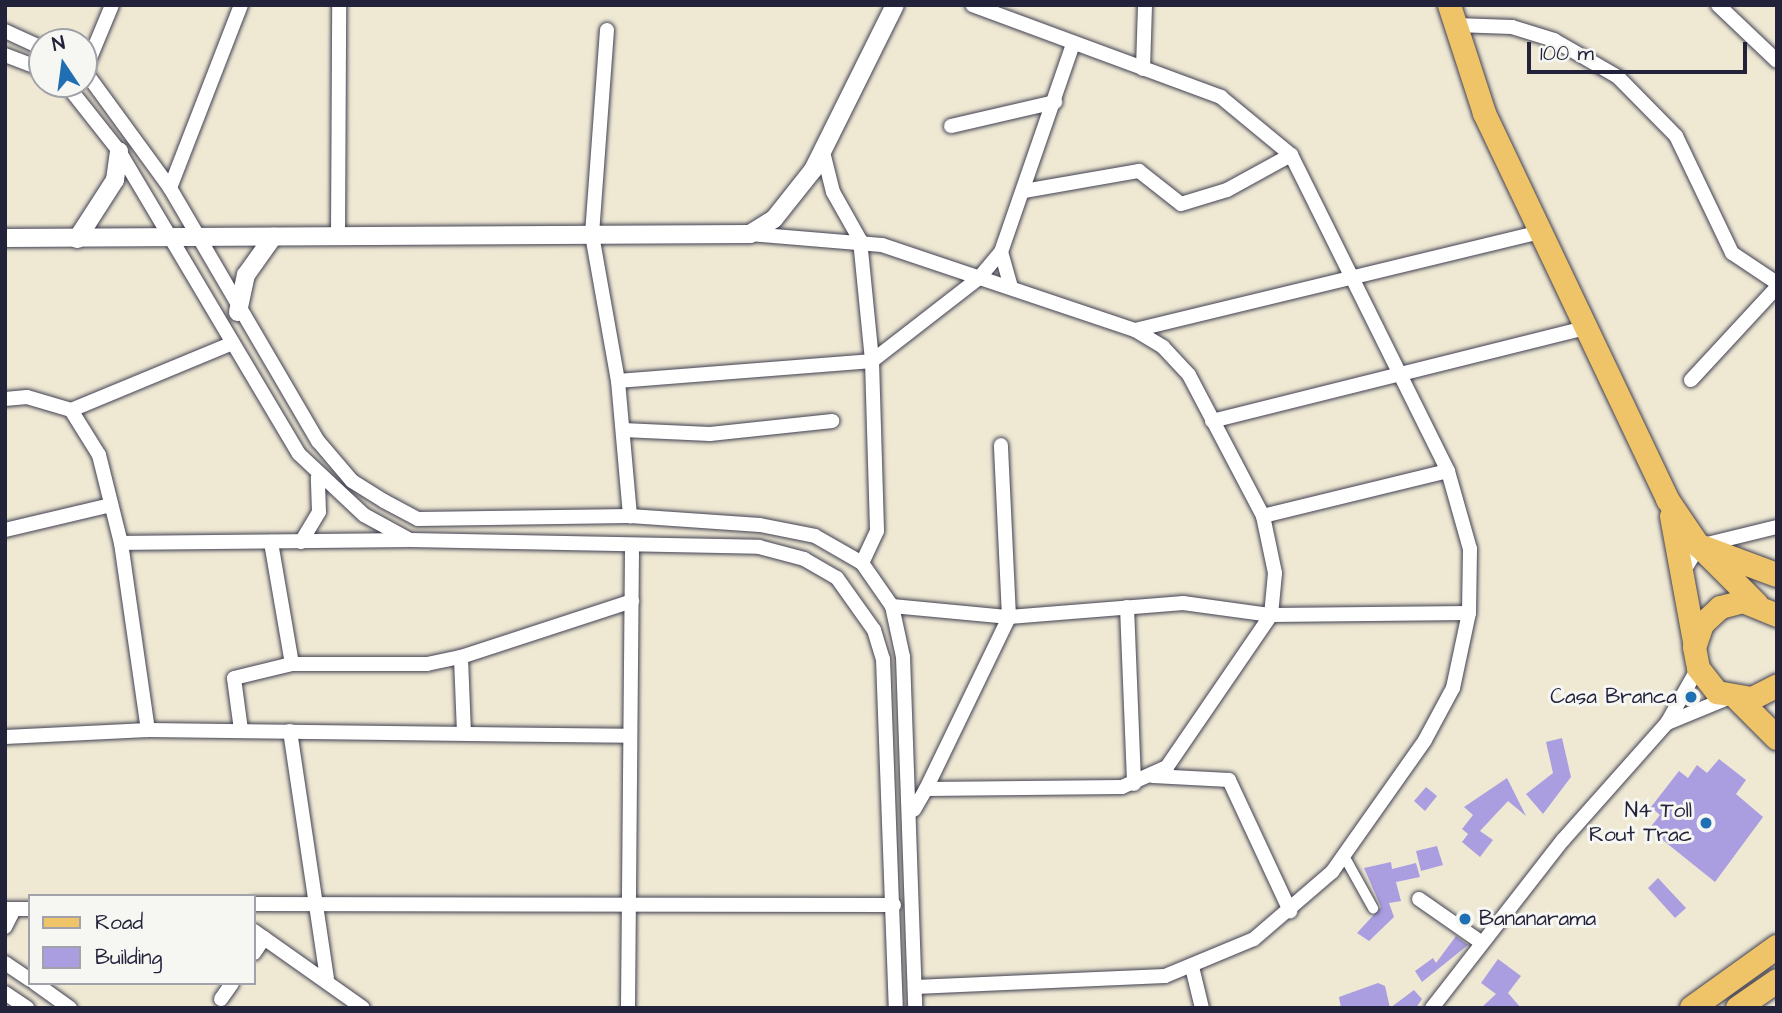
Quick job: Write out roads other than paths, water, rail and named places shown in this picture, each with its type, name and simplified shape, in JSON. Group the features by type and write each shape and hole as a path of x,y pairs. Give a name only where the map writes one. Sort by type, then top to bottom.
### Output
{"highway":[{"path":"1699,546 1777,575"},
{"path":"1734,698 1777,738"},
{"path":"1692,1008 1767,954 1777,935"},
{"path":"1738,1008 1777,981"}],"main road":[{"path":"1453,15 1484,113 1667,499 1699,546 1756,603 1777,615"},
{"path":"1667,499 1685,569 1696,658 1734,698 1777,685"},
{"path":"1696,658 1702,624 1720,607 1756,603"}],"street":[{"path":"98,38 112,5"},
{"path":"170,188 241,5"},
{"path":"338,234 339,5"},
{"path":"750,234 795,196 823,152 895,5"},
{"path":"915,987 1132,981 1192,967 1254,939 1290,911 1344,856 1425,740 1452,688 1469,613 1470,549 1448,471 1291,155 1222,97 972,5"},
{"path":"1143,69 1145,5"},
{"path":"1718,5 1777,61"},
{"path":"1453,15 1512,27 1554,40 1618,77 1676,135 1732,253 1753,272 1777,285 1691,380"},
{"path":"607,30 592,235 618,381 630,516"},
{"path":"5,31 28,42"},
{"path":"618,381 872,361 979,278 1001,252 1073,44"},
{"path":"5,55 28,64"},
{"path":"98,89 170,188 238,313 318,441 352,481 383,501 418,519 630,516 760,525 815,536 862,563 892,606 906,689 913,811 915,1008"},
{"path":"77,98 119,151 170,240 318,478 410,540"},
{"path":"951,126 1055,102"},
{"path":"77,239 116,180 119,151"},
{"path":"823,152 833,192 860,240 872,361 877,531 862,563"},
{"path":"1024,191 1139,171 1181,204 1227,190 1291,155"},
{"path":"1135,330 1350,273 1540,232"},
{"path":"5,238 200,240 338,234 750,234 860,240 1135,330 1189,375 1263,516 1275,573 1271,615 1180,754 1153,776 1134,784 926,789"},
{"path":"238,313 246,275 273,237"},
{"path":"1001,252 1011,288"},
{"path":"1212,421 1399,371 1586,328"},
{"path":"5,399 27,397 71,410 233,343"},
{"path":"71,410 99,455 121,543 148,730"},
{"path":"623,430 710,434 832,421"},
{"path":"913,811 1009,617 1002,445"},
{"path":"1263,516 1448,471"},
{"path":"301,542 318,512 318,478"},
{"path":"5,530 111,505"},
{"path":"1685,569 1699,546 1777,527"},
{"path":"121,543 410,540 632,545 706,542 804,559 837,578 859,605 883,659 896,1008"},
{"path":"271,542 292,664"},
{"path":"628,1008 628,736 632,545"},
{"path":"241,730 234,678 292,664 419,664 461,657 632,601"},
{"path":"892,606 1009,617 1183,603 1271,615 1469,613"},
{"path":"1127,607 1134,784"},
{"path":"461,657 464,733"},
{"path":"1432,1008 1482,943 1667,723 1696,658"},
{"path":"1667,723 1734,698"},
{"path":"5,737 148,730 628,736"},
{"path":"290,732 327,978"},
{"path":"1153,776 1229,780 1290,911"},
{"path":"1344,856 1373,908"},
{"path":"1419,898 1482,943"},
{"path":"256,904 317,901 894,905"},
{"path":"5,927 10,909 28,909"},
{"path":"259,935 327,978 361,1007"},
{"path":"5,963 28,979"},
{"path":"1192,967 1202,1008"},
{"path":"37,985 63,1006"},
{"path":"221,999 231,985"},
{"path":"5,993 27,1008"}],"place":[{"name":"Casa Branca","path":"1691,697"},
{"name":"N4 Toll Rout Trac","path":"1706,823"},
{"name":"Bananarama","path":"1465,919"}]}
